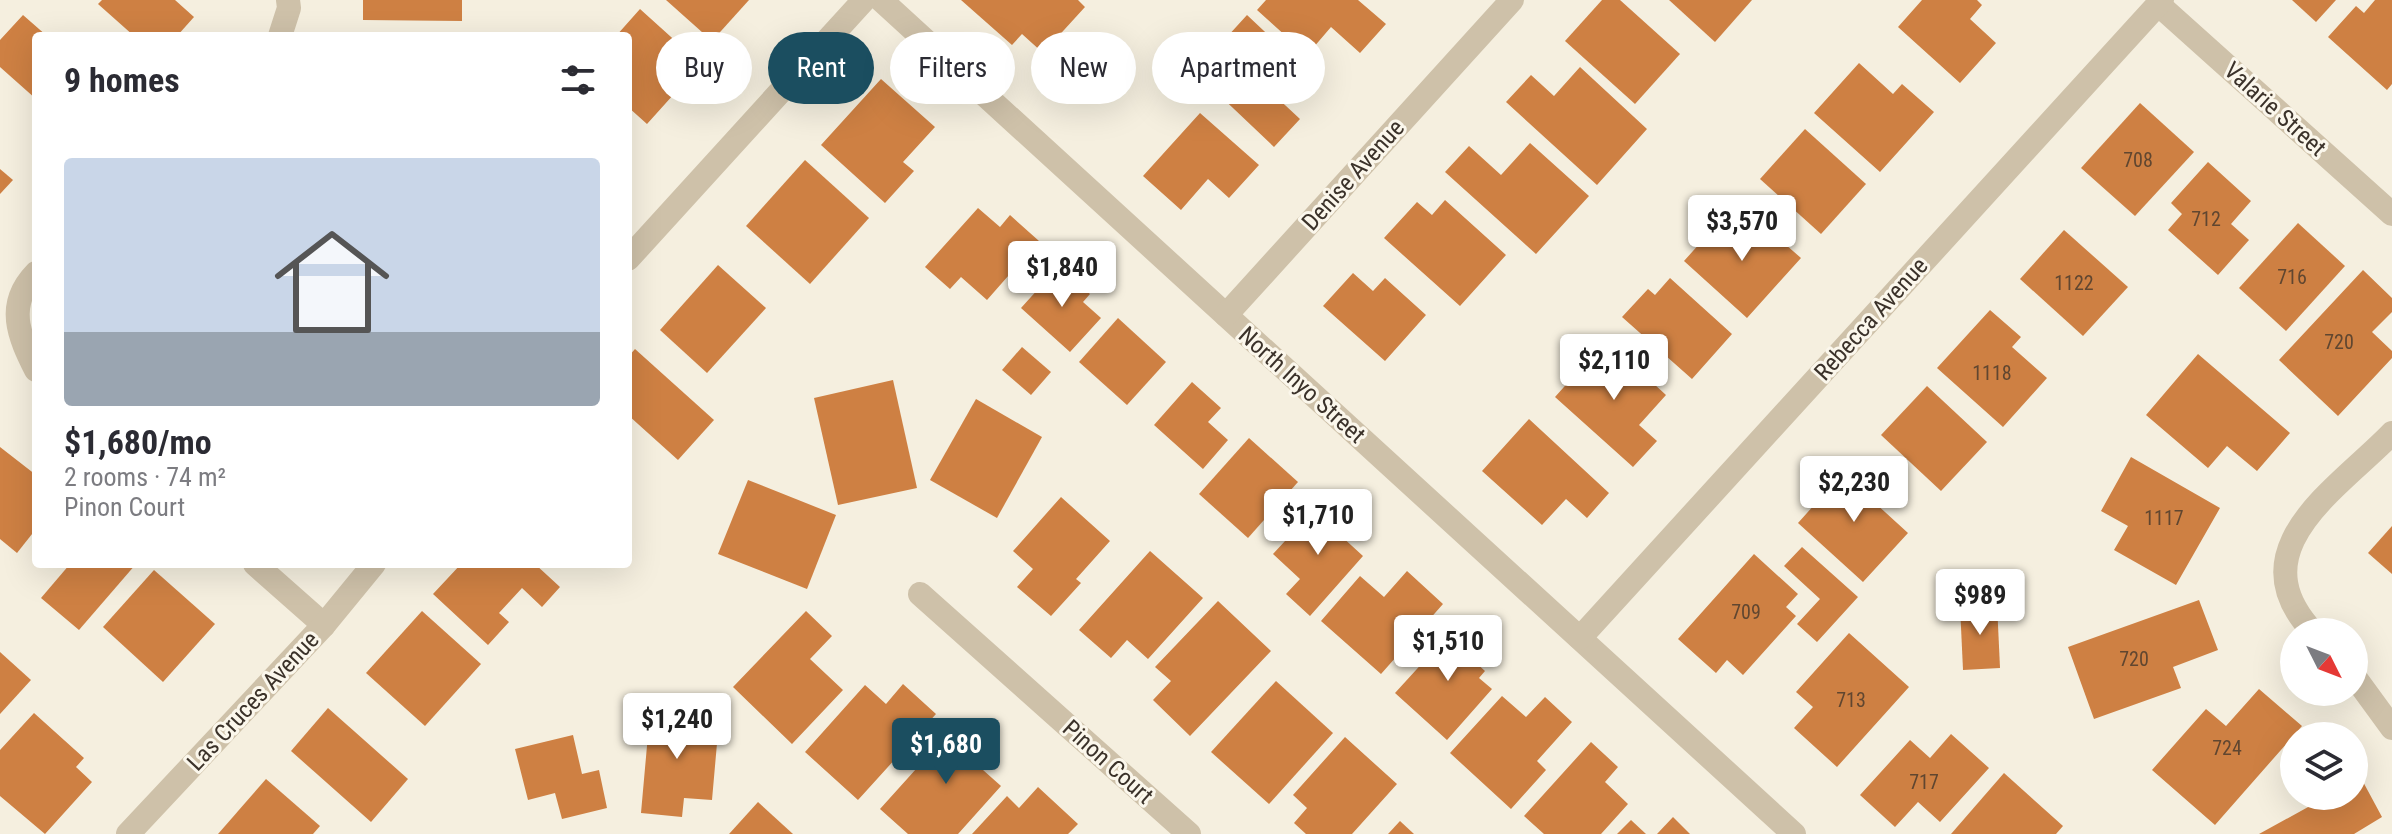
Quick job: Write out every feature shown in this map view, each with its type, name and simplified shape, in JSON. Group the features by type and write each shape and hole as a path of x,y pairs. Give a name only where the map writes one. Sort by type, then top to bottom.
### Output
{"street":[{"path":"281,32 289,8 288,0"},
{"path":"632,255 864,0"},
{"name":"North Inyo Street","path":"881,0 1794,834"},
{"name":"Denise Avenue","path":"1226,315 1512,0"},
{"name":"Valarie Street","path":"2160,2 2392,214"},
{"name":"Rebecca Avenue","path":"1580,638 2160,2"},
{"path":"32,280 18,304 19,335 32,362"},
{"path":"2302,618 2289,600 2284,566 2297,527 2333,487 2363,463 2392,433"},
{"path":"260,568 324,625"},
{"name":"Las Cruces Avenue","path":"128,834 324,625 371,568"},
{"name":"Pinon Court","path":"920,594 1189,834"},
{"path":"2368,695 2392,728"}],"building":[{"path":"102,0 175,0 194,17 181,32 130,32 98,4"},
{"path":"363,0 462,0 462,21 363,20"},
{"path":"666,0 749,0 720,32 702,32"},
{"path":"961,0 1078,0 1085,7 1062,32 1031,32 1031,42 1022,34 1015,42 1015,32 997,32"},
{"path":"1266,0 1358,0 1386,24 1360,53 1331,27 1325,34 1281,32 1257,10"},
{"path":"1602,0 1620,0 1680,54 1635,104 1565,41"},
{"path":"1669,0 1752,0 1715,42"},
{"path":"1922,0 1977,0 1982,5 1970,19 1996,43 1960,83 1898,27"},
{"path":"2292,0 2336,0 2316,22"},
{"path":"2375,0 2392,0 2392,84 2387,90 2328,37 2356,6 2364,13"},
{"path":"640,9 666,32 656,32 656,104 665,104 647,124 632,111 632,32 620,32"},
{"path":"23,15 42,32 32,32 32,95 0,67 0,40"},
{"path":"1247,15 1265,32 1231,32"},
{"path":"1859,63 1893,94 1902,84 1934,112 1880,172 1814,113"},
{"path":"1580,67 1647,129 1597,185 1506,102 1531,75 1554,96"},
{"path":"881,79 890,87 890,104 909,104 935,127 903,162 914,171 885,203 821,145 858,104 874,104 874,87"},
{"path":"2140,103 2194,152 2135,216 2081,168"},
{"path":"1229,104 1284,104 1300,119 1274,147"},
{"path":"1200,113 1259,165 1229,198 1208,179 1181,210 1143,176"},
{"path":"1805,129 1866,184 1821,234 1760,179"},
{"path":"1530,143 1589,196 1536,254 1445,172 1469,146 1501,175"},
{"path":"805,160 869,218 810,284 746,226"},
{"path":"2208,162 2251,201 2231,224 2249,240 2218,275 2168,230 2182,214 2171,203"},
{"path":"0,169 13,180 0,194"},
{"path":"1445,200 1506,255 1460,306 1384,238 1417,202 1432,215"},
{"path":"978,208 1000,227 1010,215 1039,241 987,300 961,277 950,289 925,267"},
{"path":"1728,212 1759,240 1769,230 1801,258 1747,318 1684,261"},
{"path":"2298,223 2345,266 2286,331 2239,288"},
{"path":"2064,230 2128,287 2083,336 2020,279"},
{"path":"718,265 766,308 707,373 660,330"},
{"path":"1059,266 1090,294 1083,302 1101,318 1070,352 1021,308"},
{"path":"2363,270 2392,298 2392,312 2372,332 2392,351 2392,358 2338,416 2279,360"},
{"path":"1353,273 1373,291 1385,278 1426,315 1385,361 1323,306"},
{"path":"1670,278 1732,334 1692,379 1622,317 1648,289 1655,295"},
{"path":"1990,310 2021,337 2012,347 2047,378 2003,427 1937,368"},
{"path":"1118,318 1166,362 1127,405 1079,362"},
{"path":"1606,340 1666,395 1639,425 1657,441 1633,467 1555,397"},
{"path":"1022,347 1051,372 1031,395 1002,370"},
{"path":"635,349 714,420 678,460 632,419 632,352"},
{"path":"2198,354 2290,433 2257,471 2227,446 2208,468 2146,415"},
{"path":"893,380 917,488 838,505 814,398"},
{"path":"1192,382 1221,408 1208,422 1228,440 1203,469 1154,425"},
{"path":"1927,386 1987,442 1941,491 1881,435"},
{"path":"976,399 1042,437 997,518 930,480"},
{"path":"1529,419 1609,493 1587,518 1566,499 1542,525 1482,471"},
{"path":"1249,438 1298,482 1248,538 1199,494"},
{"path":"0,447 32,472 32,534 17,553 0,539"},
{"path":"2131,457 2220,508 2176,585 2114,550 2128,526 2101,511"},
{"path":"1851,464 1882,493 1874,502 1908,533 1863,582 1798,523"},
{"path":"748,480 836,515 807,589 718,554"},
{"path":"1061,497 1110,541 1076,579 1081,583 1051,616 1017,587 1033,569 1013,551"},
{"path":"1322,501 1348,525 1340,535 1363,556 1310,616 1286,594 1300,579 1273,554"},
{"path":"2392,526 2392,574 2368,553"},
{"path":"1802,547 1858,597 1817,642 1797,624 1820,599 1784,566"},
{"path":"1150,551 1203,598 1148,659 1127,640 1111,658 1079,630"},
{"path":"1754,554 1798,594 1786,607 1796,616 1743,675 1727,660 1716,673 1678,639"},
{"path":"67,568 133,568 79,630 41,598"},
{"path":"457,568 539,568 560,587 542,607 522,588 499,613 509,622 488,645 433,594"},
{"path":"154,570 215,624 163,682 103,627"},
{"path":"1407,571 1443,604 1381,674 1321,621 1360,576 1384,597"},
{"path":"2199,600 2218,650 2173,667 2181,688 2094,719 2068,647"},
{"path":"1218,601 1271,651 1190,736 1153,700 1171,681 1155,667"},
{"path":"1997,604 2000,668 1963,670 1960,606"},
{"path":"422,611 481,664 425,726 366,673"},
{"path":"806,611 832,636 810,659 843,690 792,744 733,687"},
{"path":"1458,624 1486,648 1474,661 1485,671 1479,678 1492,689 1447,740 1395,693"},
{"path":"1849,633 1909,687 1837,767 1794,728 1813,707 1796,692"},
{"path":"0,652 31,680 0,714"},
{"path":"1276,681 1333,733 1269,804 1211,752"},
{"path":"903,684 936,714 858,800 805,752 865,685 886,704"},
{"path":"2259,689 2297,722 2280,722 2280,751 2215,825 2152,770 2206,709 2226,726"},
{"path":"1502,696 1526,717 1545,697 1572,722 1537,761 1546,770 1511,809 1450,753"},
{"path":"651,701 692,705 689,729 718,732 712,800 684,798 682,817 641,813"},
{"path":"328,708 408,779 371,822 291,751"},
{"path":"34,713 84,758 76,767 92,782 45,834 0,796 0,750"},
{"path":"962,718 1000,752 983,770 1001,786 958,834 908,834 880,809"},
{"path":"1951,734 1989,768 1940,822 1918,802 1895,827 1860,795 1910,740 1930,758"},
{"path":"573,735 582,774 599,770 607,808 562,819 555,793 528,800 515,749"},
{"path":"1345,737 1397,784 1352,834 1306,834 1294,823 1307,808 1293,795"},
{"path":"1591,742 1618,767 1605,782 1628,804 1601,834 1544,834 1524,816"},
{"path":"2004,773 2063,826 2056,834 1951,834"},
{"path":"266,779 320,826 313,834 218,834"},
{"path":"1038,787 1078,824 1068,834 972,834 1007,796 1019,808"},
{"path":"2368,791 2382,817 2354,834 2259,834 2303,810 2368,810"},
{"path":"758,802 793,834 729,834"},
{"path":"1673,817 1690,834 1657,834"},
{"path":"1631,820 1646,834 1617,834"},
{"path":"1400,821 1414,834 1388,834"}]}
